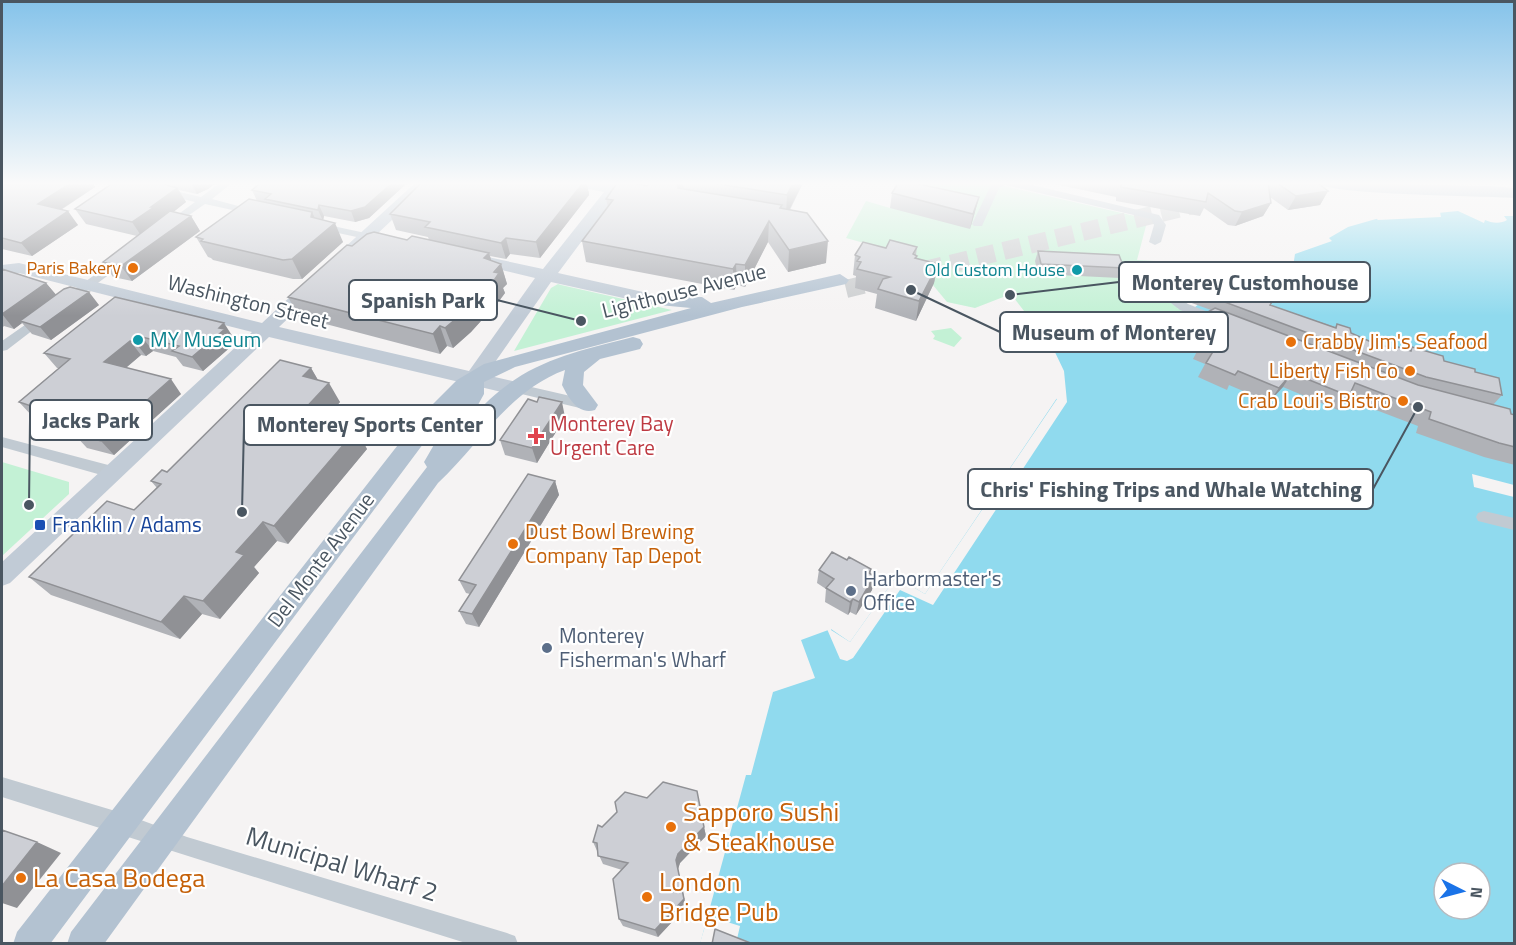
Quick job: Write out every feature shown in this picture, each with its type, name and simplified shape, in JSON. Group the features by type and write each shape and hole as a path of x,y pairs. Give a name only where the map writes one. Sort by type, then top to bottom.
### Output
{"main road":[{"path":"2,576 330,269 374,238 384,227"},
{"name":"Del Monte Avenue","path":"29,944 427,423 474,378 584,227"},
{"path":"462,256 655,300 705,303 742,301"},
{"name":"Washington Street","path":"2,270 19,268 447,375 474,378 514,388"},
{"name":"Lighthouse Avenue","path":"474,378 509,362 589,339 742,301 843,285 557,364 514,388"},
{"path":"588,405 578,395 572,382 572,373 580,362 593,354"},
{"path":"430,477 437,454 474,394 474,378"},
{"name":"Del Monte Avenue","path":"83,944 430,477 444,465 514,388"}],"street":[{"path":"157,234 167,227"},
{"path":"326,227 374,238"},
{"path":"1155,242 1159,227"},
{"path":"2,347 139,248"},
{"path":"1153,283 1184,307 1231,325"},
{"name":"Washington Street","path":"514,388 588,405"},
{"path":"2,442 112,472"},
{"path":"1484,517 1515,524"},
{"name":"Municipal Wharf 2","path":"2,787 507,944"}],"green space":[{"path":"852,227 1146,227 1137,260 1236,266 1249,277 1193,286 1177,308 1207,320 1103,357 1037,328 1011,294 975,308 947,302 908,255 846,238"},
{"path":"558,284 672,310 514,351 551,288"},
{"path":"951,328 962,338 954,347 933,339 935,336 931,331"},
{"path":"2,462 69,482 69,494 2,556"}],"water":[{"path":"1348,227 1514,227 1514,943 700,944 746,775 751,775 773,692 815,678 801,640 831,629 850,642 896,577 925,594 1057,398 1039,340 1119,312 1139,312 1149,320 1170,320 1173,315 1185,315 1214,292 1259,273 1298,275 1293,267 1295,254 1332,241 1329,238"}],"pier":[{"path":"1103,317 1106,320 1052,337 1052,346 1064,371 1067,402 933,605 900,590 853,658 847,661 840,659 827,629 832,627 831,630 850,642 896,577 925,594 1057,399 1053,397 1036,345 1040,332"},
{"path":"1472,474 1514,485 1514,497 1474,487"},
{"path":"708,916 740,926 737,939 751,944 700,943"}],"building":[{"path":"2,227 44,227 21,243 2,238"},
{"path":"149,227 175,227 121,266 103,262"},
{"path":"210,227 330,227 292,259 283,260 201,241 203,239 196,237"},
{"path":"425,227 548,227 536,242 506,238 501,243"},
{"path":"593,227 766,227 745,265 736,264 733,269 582,241"},
{"path":"773,227 818,227 828,241 789,250"},
{"path":"374,232 407,240 412,236 489,253 484,258 501,264 494,272 499,273 464,312 445,328 440,326 433,334 288,297 347,245 352,246 367,234"},
{"path":"890,240 917,247 913,254 917,256 915,258 938,264 919,301 878,289 883,279 890,277 857,269 861,262 857,261 860,257 855,255 863,242 886,248"},
{"path":"1038,251 1119,255 1124,268 1041,264"},
{"path":"2,269 46,283 2,314"},
{"path":"1204,278 1236,289 1239,284 1275,297 1270,305 1336,328 1337,324 1350,328 1351,333 1369,341 1397,350 1398,347 1411,351 1412,347 1443,356 1444,361 1499,378 1502,395 1426,377 1195,291"},
{"path":"70,287 89,292 40,327 20,321 64,289"},
{"path":"115,297 224,323 219,328 225,329 192,357 172,351 179,346 142,337 135,342 130,341 104,362 171,379 101,441 74,434 86,424 19,402 70,359 44,353"},
{"path":"1215,308 1418,385 1510,409 1511,414 1515,415 1515,447 1429,419 1431,412 1355,383 1349,396 1292,373 1279,388 1238,371 1235,375 1206,363 1214,350 1200,345 1215,318 1204,314"},
{"path":"280,360 311,368 303,376 329,383 299,415 357,429 274,526 263,522 236,552 244,555 203,601 184,596 161,622 29,577 107,501 134,510 161,484 151,481 162,470 167,472"},
{"path":"539,397 562,402 532,448 500,440 528,399 537,402"},
{"path":"528,474 555,481 472,614 459,611 476,585 459,580"},
{"path":"832,552 847,560 849,557 871,569 869,573 874,576 859,602 853,599 850,602 826,588 834,579 819,570"},
{"path":"663,782 697,791 704,827 678,854 676,860 684,899 655,930 619,919 613,879 628,863 598,856 597,843 593,842 598,825 602,827 617,812 615,802 625,792 647,798"},
{"path":"2,830 37,842 2,886"},
{"path":"715,929 753,944 712,944"}],"tunnel":[{"path":"846,289 1102,227"}],"place":[{"name":"Paris Bakery","path":"133,268"},
{"name":"Old Custom House","path":"1077,270"},
{"name":"Museum of Monterey","path":"911,290"},
{"name":"Monterey Customhouse","path":"1010,295"},
{"name":"Spanish Park","path":"581,321"},
{"name":"MY Museum","path":"138,340"},
{"name":"Crabby Jim's Seafood","path":"1291,342"},
{"name":"Liberty Fish Co","path":"1410,371"},
{"name":"Crab Loui's Bistro","path":"1403,401"},
{"name":"Chris' Fishing Trips and Whale Watching","path":"1418,407"},
{"name":"Monterey Bay Urgent Care","path":"536,436"},
{"name":"Jacks Park","path":"29,505"},
{"name":"Monterey Sports Center","path":"242,512"},
{"name":"Franklin / Adams","path":"40,525"},
{"name":"Dust Bowl Brewing Company Tap Depot","path":"513,544"},
{"name":"Harbormaster's Office","path":"851,591"},
{"name":"Monterey Fisherman's Wharf","path":"547,648"},
{"name":"Sapporo Sushi & Steakhouse","path":"671,827"},
{"name":"La Casa Bodega","path":"21,878"},
{"name":"London Bridge Pub","path":"647,897"}]}
